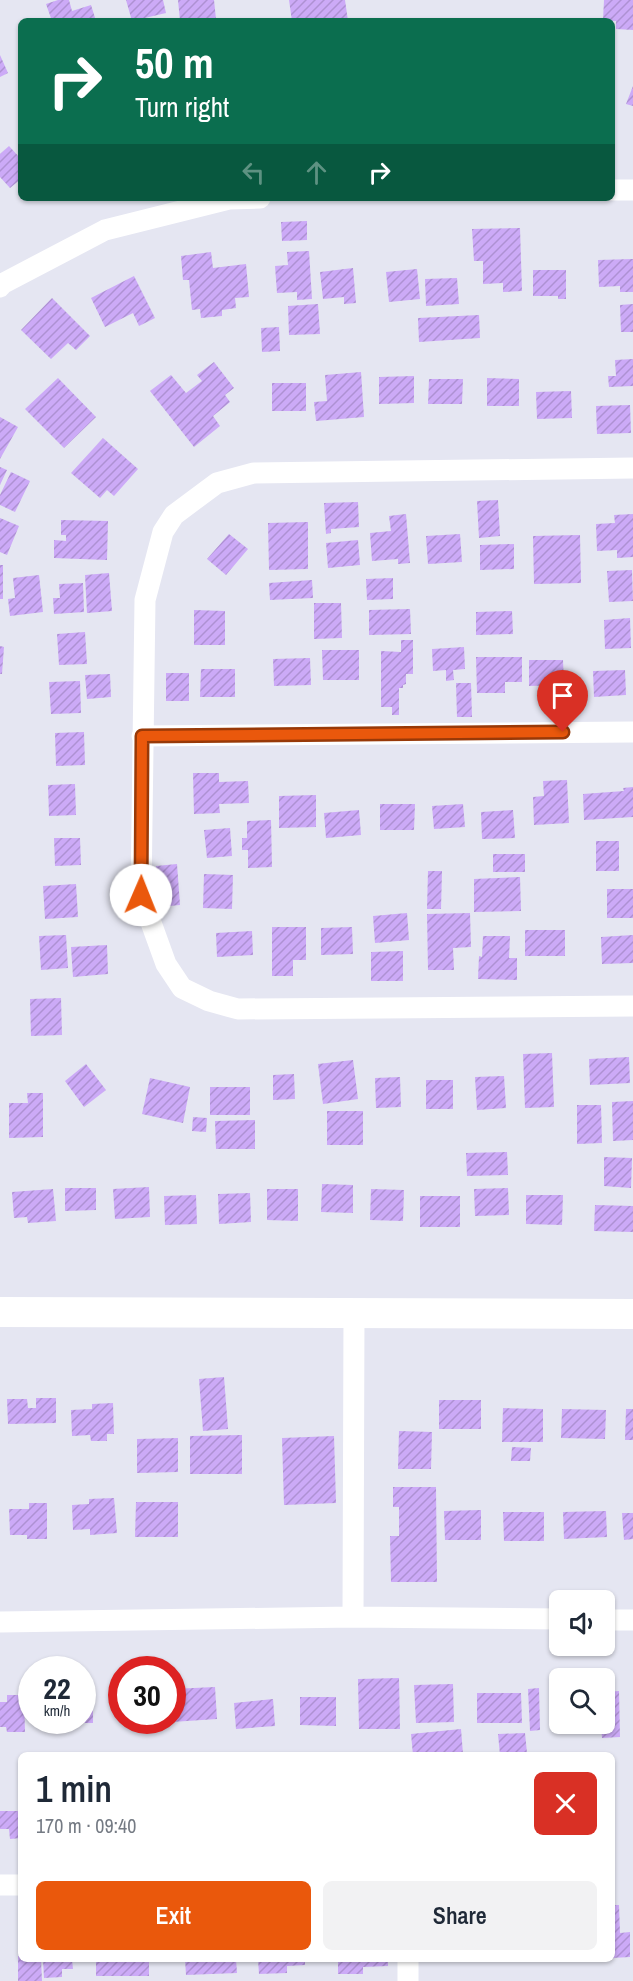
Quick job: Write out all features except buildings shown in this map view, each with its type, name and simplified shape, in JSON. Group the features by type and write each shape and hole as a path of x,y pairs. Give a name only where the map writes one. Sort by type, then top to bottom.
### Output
{"street":[{"path":"615,190 633,189"},
{"path":"1,284 105,230 221,201"},
{"path":"633,468 254,473 217,483 174,515 164,532 145,600 141,895 166,964 182,988 209,1001 238,1009 633,1006"},
{"path":"142,736 633,732"},
{"path":"0,1312 633,1314"},
{"path":"352,1617 354,1313"},
{"path":"0,1622 352,1617 549,1620"},
{"path":"615,1620 633,1620"},
{"path":"0,1885 18,1885"},
{"path":"408,1962 408,1981"}],"route":[{"path":"141,895 142,736 563,732"}]}
